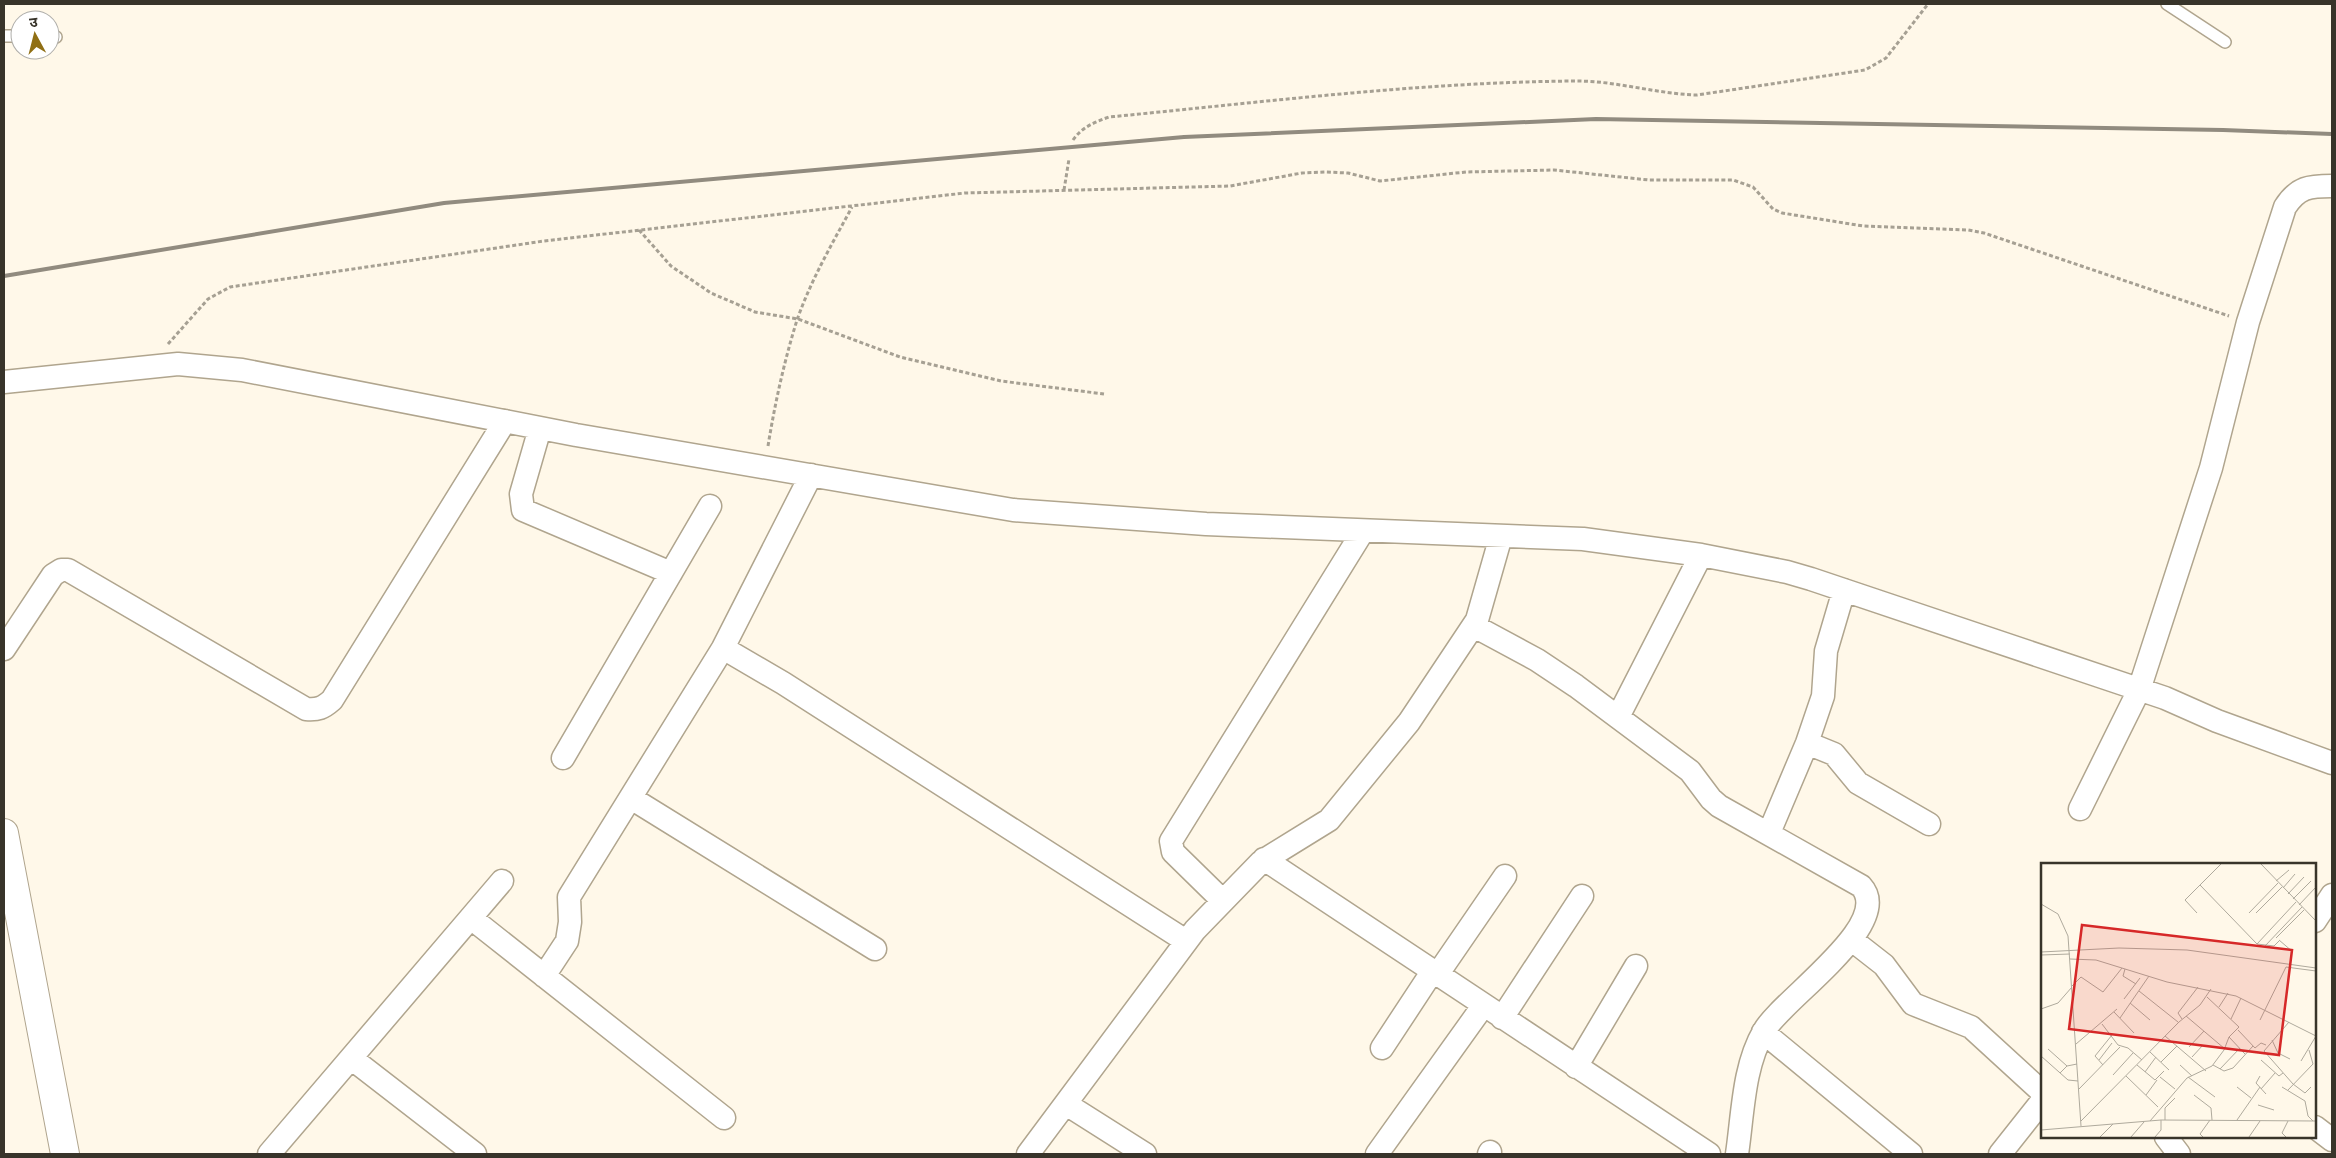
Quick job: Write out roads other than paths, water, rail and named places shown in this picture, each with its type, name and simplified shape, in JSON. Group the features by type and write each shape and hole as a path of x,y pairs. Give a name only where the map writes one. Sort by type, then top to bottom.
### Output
{"main road":[{"path":"4,833 65,1154"}],"street":[{"path":"2080,809 2139,690 2211,468 2248,322 2285,207 2294,193 2308,187 2332,186"},
{"path":"4,382 178,364 242,370 540,428 1013,510 1206,524 1583,539 1701,555 1787,572 1844,590 2139,690 2216,721 2332,763"},
{"path":"4,649 53,575 61,570 68,570 306,709 315,710 324,707 332,700 505,421"},
{"path":"540,428 521,494 523,510 671,572"},
{"path":"544,976 567,941 570,922 569,897 723,648 811,475"},
{"path":"563,758 710,506"},
{"path":"1223,901 1173,852 1171,841 1363,531"},
{"path":"1028,1154 1186,941 1264,859 1320,827 1339,809 1409,722 1474,626 1480,612 1501,536"},
{"path":"1618,717 1701,555"},
{"path":"1769,833 1808,743 1826,687 1826,651 1844,590"},
{"path":"1474,626 1558,673 1618,717 1690,771 1719,806 1769,833 1865,890 1868,903 1867,911 1852,940 1774,1016 1763,1032 1749,1073 1737,1154"},
{"path":"723,648 783,683 1186,941"},
{"path":"1808,743 1834,754 1858,784 1929,824"},
{"path":"631,798 875,949"},
{"path":"1264,859 1482,1006 1708,1154"},
{"path":"1382,1048 1505,876"},
{"path":"269,1154 502,881"},
{"path":"2316,919 2332,895"},
{"path":"1502,1018 1582,896"},
{"path":"471,918 724,1118"},
{"path":"1852,940 1884,966 1913,1004 1972,1027 2041,1091"},
{"path":"1576,1067 1636,966"},
{"path":"1376,1154 1482,1006"},
{"path":"1763,1032 1899,1150"},
{"path":"351,1058 475,1154"},
{"path":"2000,1154 2041,1102"},
{"path":"1066,1104 1145,1154"},
{"path":"2316,1128 2332,1140"},
{"path":"2167,1138 2179,1154"}],"lane":[{"path":"2167,4 2225,42"}],"railway":[{"path":"4,276 444,203 1184,137 1596,119 2223,130 2332,134"}]}
